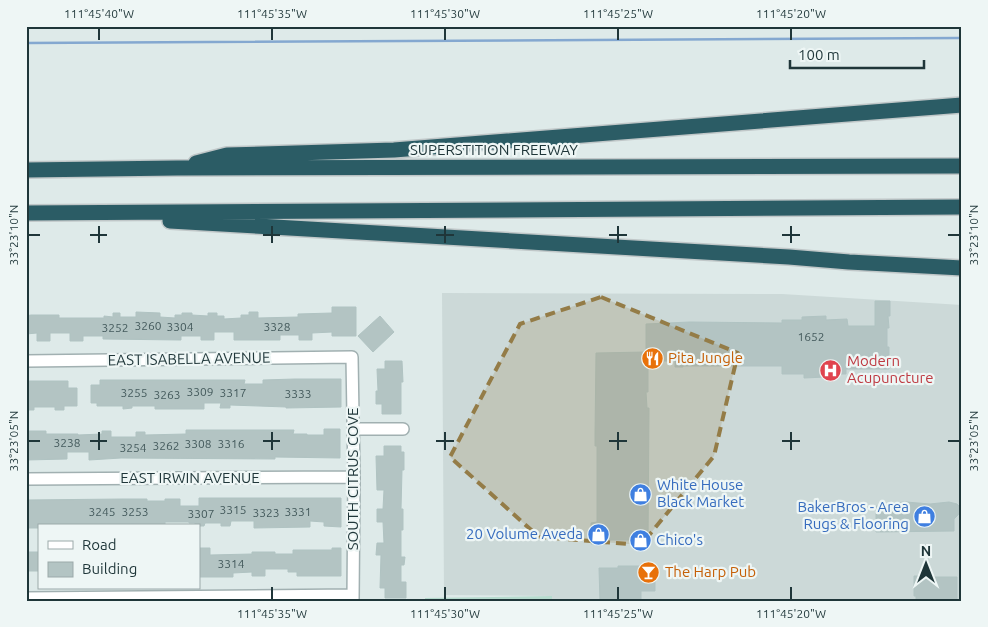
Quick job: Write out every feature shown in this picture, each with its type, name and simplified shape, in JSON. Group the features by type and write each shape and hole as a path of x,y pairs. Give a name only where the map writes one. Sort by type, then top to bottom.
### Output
{"highway":[{"path":"177,168 227,155 404,150 962,105"},
{"name":"SUPERSTITION FREEWAY","path":"26,170 962,166"},
{"path":"27,213 962,207"},
{"path":"27,213 789,256 849,262 962,268"}],"street":[{"name":"EAST ISABELLA AVENUE","path":"26,362 352,357"},
{"name":"SOUTH CITRUS COVE","path":"352,357 354,429 353,598"},
{"path":"354,429 403,429"},
{"name":"EAST IRWIN AVENUE","path":"26,479 354,477"},
{"path":"26,598 353,598"}],"highlighted area":[{"path":"601,297 738,353 714,456 641,545 539,537 450,457 520,324"}],"shaded area":[{"path":"442,293 782,294 962,305 962,601 552,601 552,596 444,595"}],"green space":[{"path":"552,596 552,601 425,601 425,598"}],"building":[{"path":"875,301 890,301 889,328 887,328 889,369 846,369 846,374 825,374 825,377 804,378 804,374 782,374 782,366 675,367 675,361 648,361 648,392 646,392 647,408 649,408 648,544 630,544 630,540 607,540 607,544 591,544 591,523 597,522 597,446 595,446 596,353 646,352 646,324 690,322 782,323 782,320 802,320 802,317 826,316 826,320 847,319 848,326 875,326"},
{"path":"332,307 356,307 356,336 332,336 332,332 312,333 312,340 299,340 299,335 280,335 280,340 234,340 234,332 214,332 214,340 201,340 201,336 181,336 181,340 103,339 103,336 83,336 83,341 70,341 70,333 50,333 50,341 37,341 37,333 26,334 26,316 31,315 59,315 59,318 104,318 104,316 113,317 113,313 120,313 120,317 136,317 136,312 160,313 160,317 175,318 175,315 182,315 182,313 208,316 208,313 217,313 217,316 224,316 224,319 241,318 241,315 249,315 249,312 258,312 258,318 298,317 298,314 332,313"},
{"path":"380,316 394,332 373,352 358,336"},
{"path":"385,361 402,361 401,414 382,414 382,404 376,404 376,391 378,391 377,369 385,369"},
{"path":"341,379 341,407 286,408 230,405 230,408 220,408 221,403 204,403 204,409 155,409 155,406 132,406 132,408 123,409 123,406 97,406 97,403 91,403 91,385 100,385 100,380 245,380 244,384 263,384 263,380"},
{"path":"26,381 68,381 68,388 77,388 77,406 64,406 64,410 55,410 55,407 34,407 34,410 26,410"},
{"path":"324,429 340,429 340,458 121,458 89,460 89,452 67,452 67,459 26,460 26,431 46,431 46,434 78,435 102,434 102,431 111,431 111,437 136,437 136,432 145,432 145,435 186,434 186,430 294,430 293,434 324,435"},
{"path":"384,446 401,446 401,452 404,452 401,557 405,557 404,565 401,565 401,582 406,582 406,598 385,598 385,588 380,588 381,555 376,555 377,543 384,543 383,522 377,522 377,509 383,509 384,490 377,490 376,456 384,456"},
{"path":"199,498 341,498 341,527 324,526 324,522 310,521 310,527 254,528 254,521 231,521 230,526 221,526 221,523 205,523 204,526 200,526 200,524 189,522 165,522 165,524 38,524 38,528 26,528 26,500 147,499 147,501 165,501 165,499 180,499 180,506 199,506"},
{"name":"BakerBros - Area Rugs & Flooring","path":"949,502 957,504 960,507 960,512 954,519 954,531 876,532 876,506 893,506 893,503 930,504"},
{"path":"200,548 210,548 210,555 252,554 252,552 293,554 293,550 332,550 332,548 341,548 341,576 297,576 297,572 288,572 288,569 265,569 265,576 252,576 252,572 233,573 233,577 200,577"},
{"path":"27,552 38,552 38,571 28,571"},
{"path":"618,566 654,568 655,591 641,591 641,601 600,601 599,568 618,568"},
{"path":"914,576 957,577 957,601 916,601 916,596 914,596"}],"waterway":[{"path":"26,43 959,38"}],"place":[{"name":"Pita Jungle","path":"652,358"},
{"name":"Modern Acupuncture","path":"831,370"},
{"name":"White House Black Market","path":"641,494"},
{"name":"BakerBros - Area Rugs & Flooring","path":"925,516"},
{"name":"20 Volume Aveda","path":"599,534"},
{"name":"Chico's","path":"640,540"},
{"name":"The Harp Pub","path":"649,572"}]}
